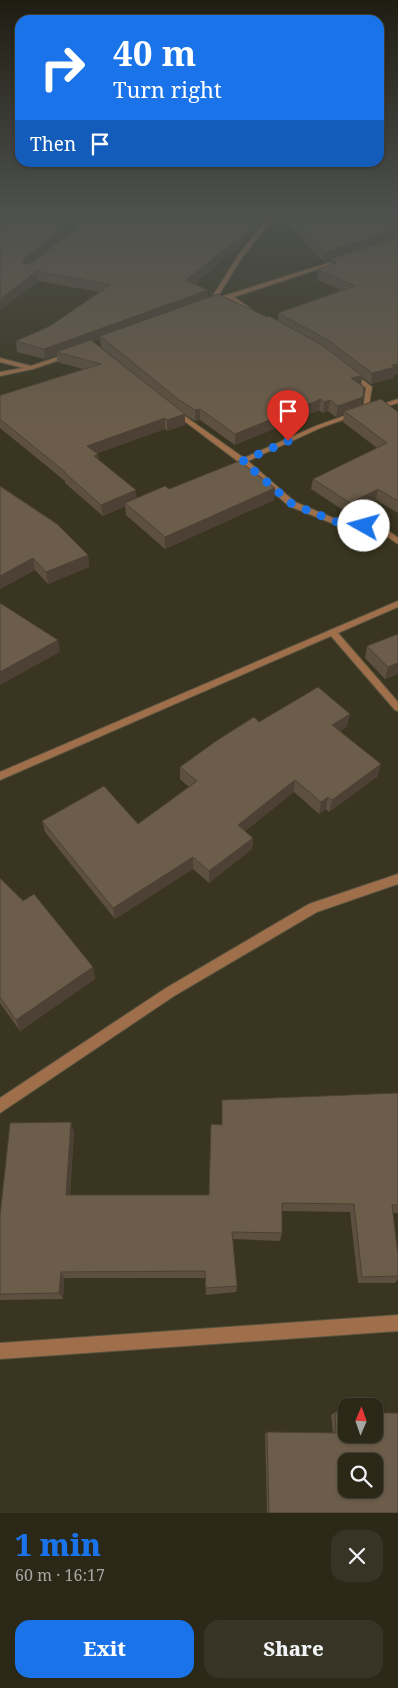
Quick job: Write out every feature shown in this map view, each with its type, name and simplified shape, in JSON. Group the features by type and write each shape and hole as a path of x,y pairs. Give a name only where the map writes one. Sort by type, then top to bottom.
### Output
{"street":[{"path":"212,302 222,286"},
{"path":"203,305 262,286"},
{"path":"229,296 261,318"},
{"path":"0,374 32,368 76,352"},
{"path":"0,360 32,368"},
{"path":"347,370 369,387 366,410"},
{"path":"243,461 318,428 366,410 398,401"},
{"path":"169,407 243,461 292,504 337,522 378,527 398,542"},
{"path":"0,776 398,604"},
{"path":"333,633 398,708"},
{"path":"0,1106 170,992 313,908 398,879"},
{"path":"0,1351 398,1323"}],"building":[{"path":"0,286 18,286 0,299"},
{"path":"109,286 198,286 208,290 44,349 16,341 50,326"},
{"path":"355,286 398,286 398,364 392,365 395,367 372,373 328,340 278,313"},
{"path":"218,294 267,317 269,316 322,345 362,376 351,378 364,387 363,397 338,406 330,400 324,402 321,399 235,434 200,409 195,410 179,400 100,336"},
{"path":"91,340 185,414 167,420 165,418 87,446 98,454 94,456 136,490 101,505 65,472 0,419 0,395 101,364 56,352"},
{"path":"381,399 398,412 398,501 378,489 350,503 313,479 387,443 344,411"},
{"path":"239,461 275,488 165,537 125,503 165,486 169,489"},
{"path":"0,486 57,524 88,555 46,572 33,558 0,576"},
{"path":"0,603 58,640 0,672"},
{"path":"398,634 398,663 388,667 367,646"},
{"path":"318,687 350,714 332,725 381,764 332,800 328,797 321,802 295,780 238,825 253,838 209,871 193,857 113,908 42,821 104,786 138,824 197,781 180,767 254,717 259,722"},
{"path":"0,878 23,901 34,894 93,967 16,1020 0,997"},
{"path":"398,1093 398,1205 392,1205 398,1255 398,1276 362,1277 354,1204 282,1203 282,1233 232,1232 237,1286 206,1288 205,1271 61,1272 59,1293 0,1294 0,1216 10,1123 71,1122 66,1195 209,1195 211,1124 222,1125 222,1100"},
{"path":"335,1412 338,1412 338,1443 383,1443 383,1413 398,1413 398,1513 269,1513 267,1432 336,1433"}],"route":[{"path":"288,441 243,461 292,504 337,522 364,526"}]}
